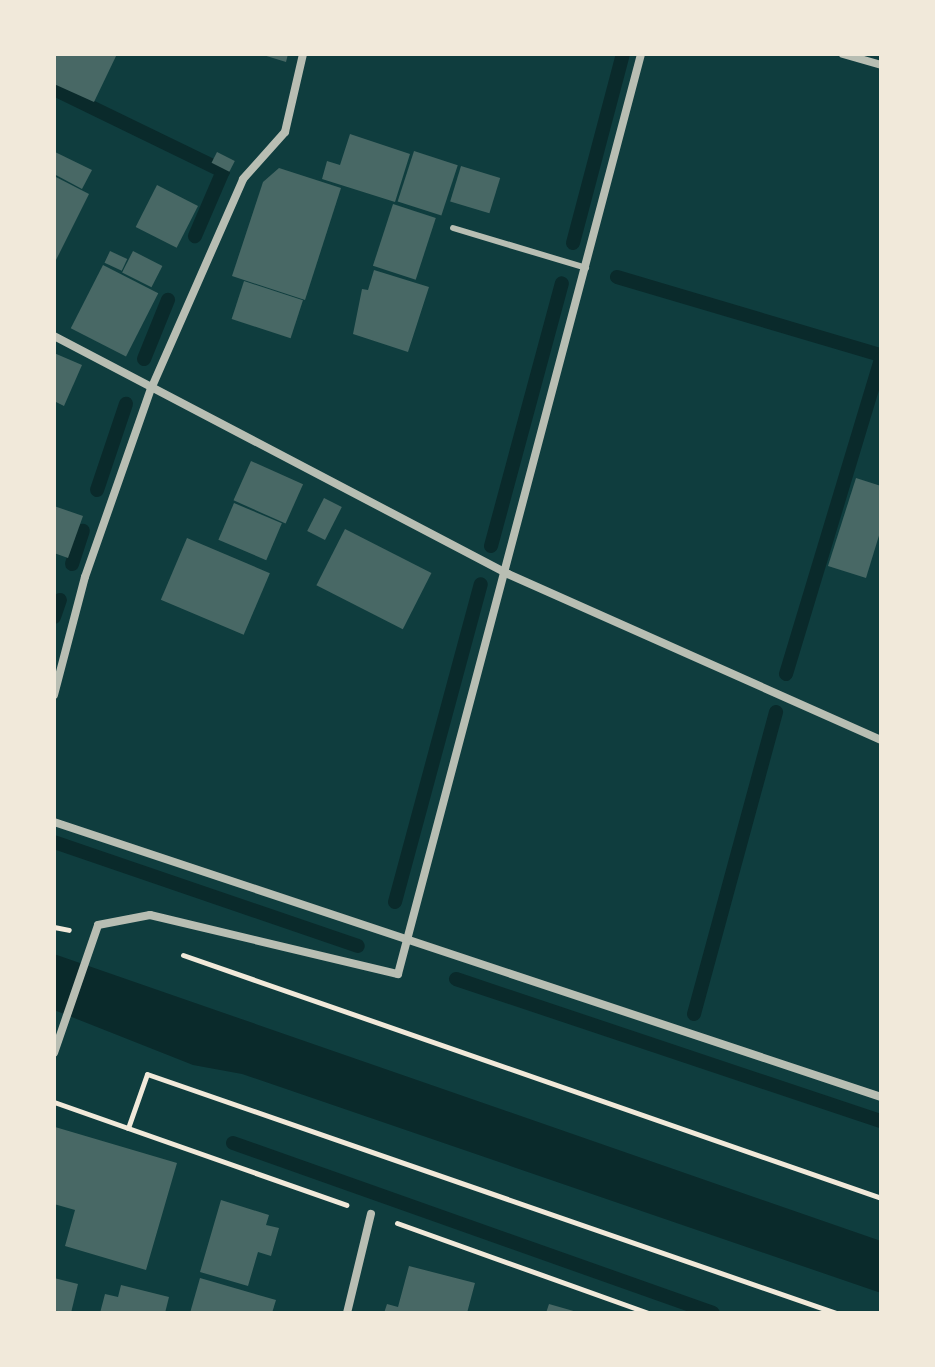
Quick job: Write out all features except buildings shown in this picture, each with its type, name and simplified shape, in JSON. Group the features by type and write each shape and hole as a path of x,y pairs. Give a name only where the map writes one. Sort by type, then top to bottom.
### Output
{"street":[{"path":"54,695 85,577 151,389 243,179 285,132 303,54"},
{"path":"54,1053 67,1026 98,925 150,915 398,974 508,574 641,54"},
{"path":"843,54 881,65"},
{"path":"54,336 508,574 881,740"},
{"path":"54,822 881,1097"},
{"path":"347,1313 371,1214"}],"lane":[{"path":"453,228 586,268"}],"path":[{"path":"174,951 881,1198"},
{"path":"128,1128 147,1074 836,1313"}],"water":[{"path":"54,954 881,1241 881,1293 242,1074 193,1065 54,1010"}],"waterway":[{"path":"573,243 623,54"},
{"path":"54,89 223,171 195,236"},
{"path":"617,277 881,355"},
{"path":"491,546 562,283"},
{"path":"144,359 168,300"},
{"path":"786,674 881,359"},
{"path":"97,490 126,404"},
{"path":"72,564 83,531"},
{"path":"395,902 481,584"},
{"path":"54,617 60,600"},
{"path":"694,1014 776,712"},
{"path":"54,842 358,946"},
{"path":"456,979 881,1121"},
{"path":"233,1143 713,1313"}]}
